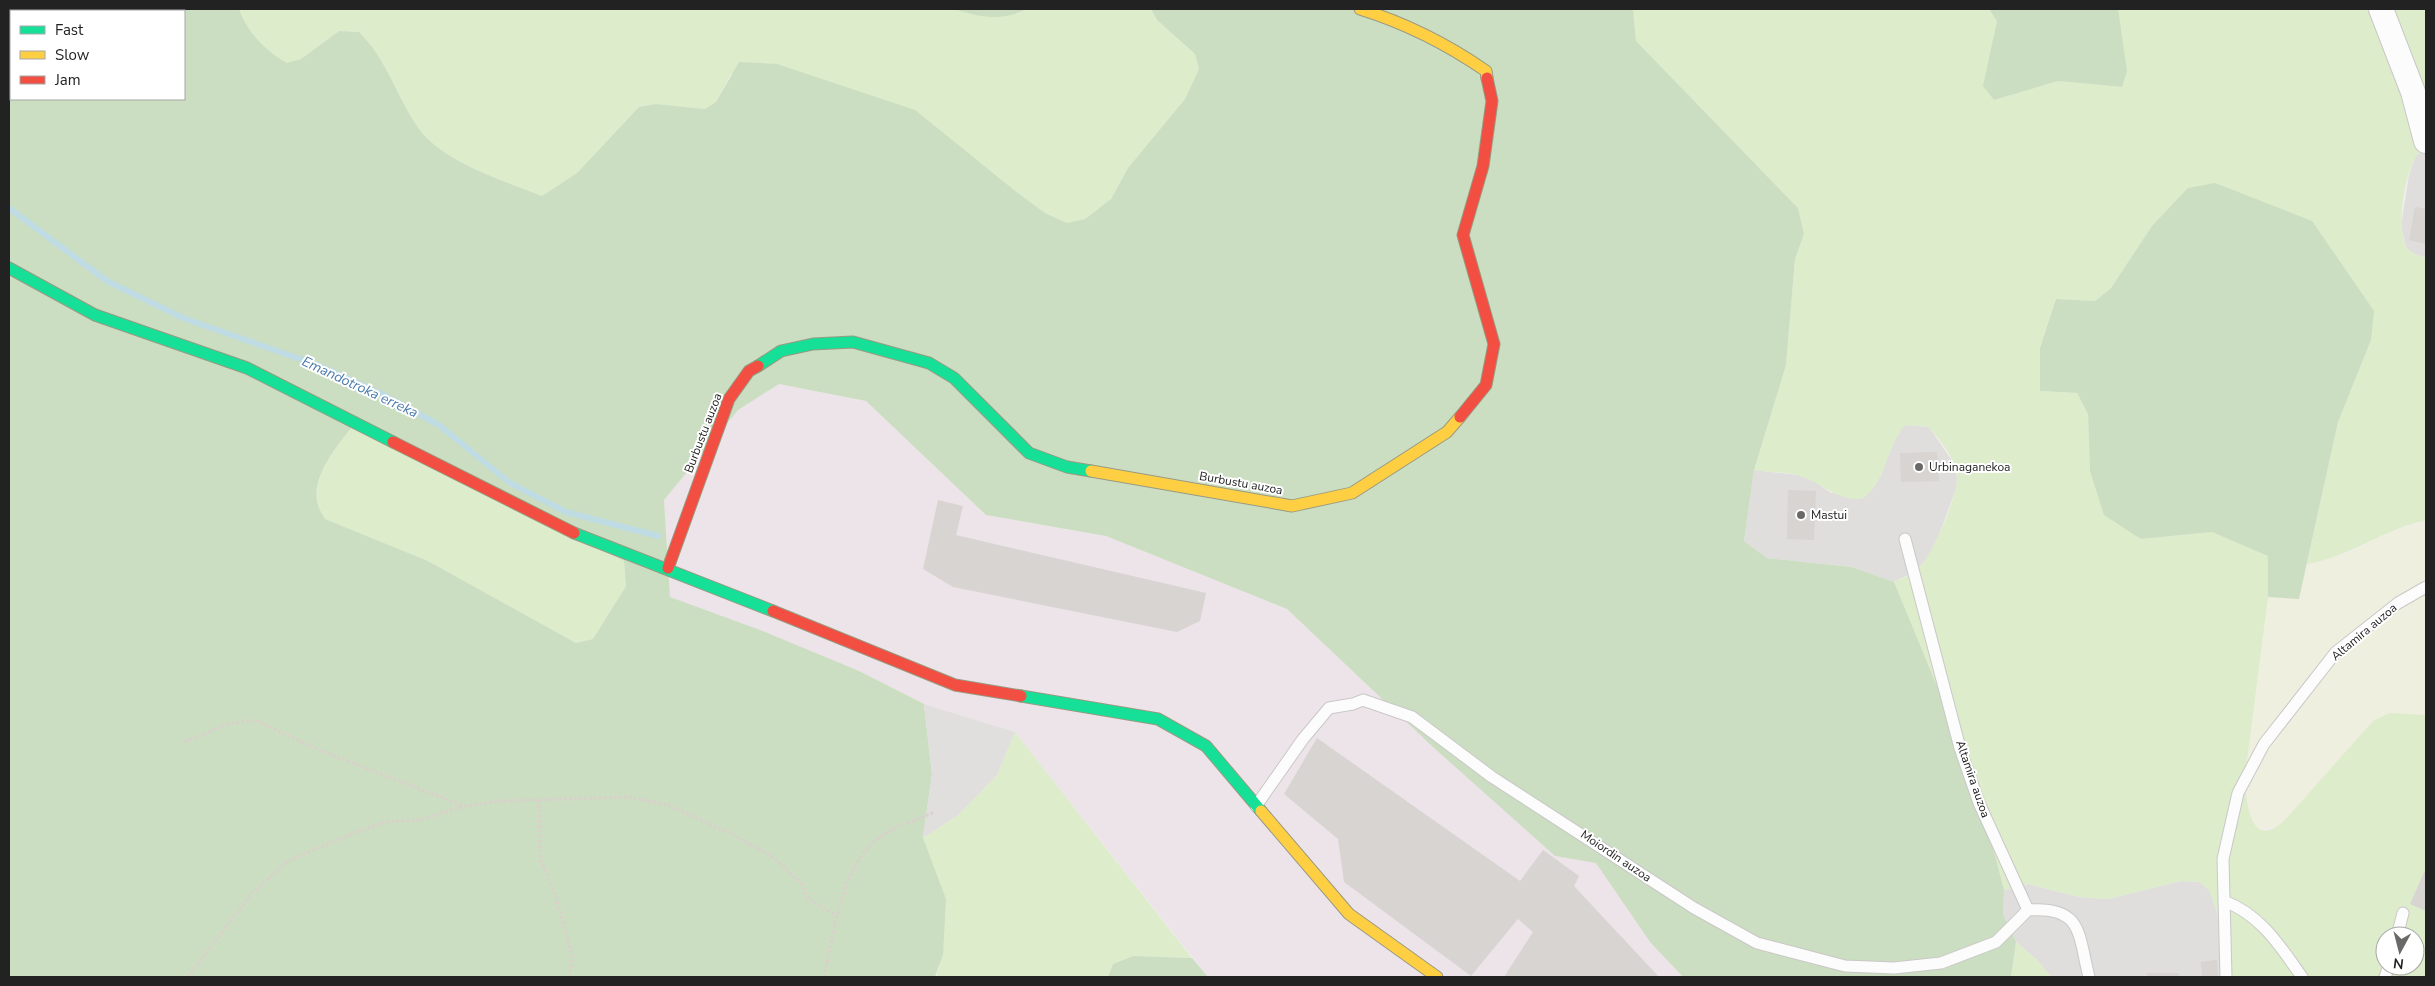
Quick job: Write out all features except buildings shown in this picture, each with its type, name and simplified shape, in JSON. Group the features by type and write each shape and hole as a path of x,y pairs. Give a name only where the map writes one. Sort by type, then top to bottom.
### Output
{"street":[{"name":"Burbustu auzoa","path":"668,568 730,399 749,371 781,351 813,344 853,342 929,363 954,378 1029,453 1067,468 1292,506 1352,494 1446,432 1486,385 1494,344 1464,235 1483,166 1492,101 1486,71 1457,51 1375,13 1360,9"},
{"path":"2381,9 2413,92 2426,141"},
{"path":"9,268 95,316 247,368 571,532 668,568 962,687 1158,719 1206,746 1349,914 1438,977"}],"lane":[{"name":"Altamira auzoa","path":"1905,539 1960,748 1979,803 2028,910"},
{"name":"Altamira auzoa","path":"2226,977 2223,859 2238,793 2264,744 2336,652 2398,603 2426,587"},
{"name":"Moiordin auzoa","path":"1256,806 1303,739 1329,708 1353,704 1363,700 1412,717 1492,777 1694,908 1757,943 1845,966 1894,968 1941,963 1996,942 2028,910"},
{"path":"2224,901 2252,915 2283,950 2302,977"},
{"path":"2028,910 2049,908 2062,912 2076,925 2089,977"},
{"path":"2400,926 2403,913"}],"path":[{"path":"185,742 228,724 255,720 318,750 465,806"},
{"path":"188,977 251,894 288,861 346,836 385,822 419,820 465,806 500,801 626,797 665,804 730,832 773,857 801,883 809,900 837,916"},
{"path":"539,800 540,858 556,897 572,956 570,977"},
{"path":"824,977 841,899 861,857 882,836 935,812"}],"shaded area":[{"path":"2426,145 2426,258 2406,248 2401,226 2409,175 2415,157"},
{"path":"779,384 866,401 986,515 1106,536 1287,609 1555,856 1596,862 1650,942 1683,977 1208,977 1015,732 924,704 670,597 664,500 738,410"},
{"path":"1904,425 1929,427 1953,462 1957,477 1956,489 1940,532 1929,556 1916,571 1894,582 1852,567 1767,558 1744,541 1754,470 1798,475 1814,481 1831,493 1881,476 1891,446"},
{"path":"924,704 1015,732 997,775 958,815 923,838 932,774"},
{"path":"2181,881 2200,882 2209,890 2213,897 2226,977 2051,977 2037,960 2016,942 2003,914 2004,890 2028,884 2079,897 2108,899"}],"green space":[{"path":"9,9 239,9 242,17 258,40 279,59 287,63 301,59 339,31 359,32 377,54 411,117 430,141 444,152 476,170 542,196 577,173 639,107 656,104 705,109 716,102 739,62 777,64 915,110 1014,190 1045,213 1067,223 1085,219 1111,199 1128,168 1185,99 1199,69 1195,54 1157,20 1151,9 1633,9 1636,41 1798,208 1804,234 1795,259 1786,365 1754,470 1744,541 1767,558 1852,567 1894,582 1975,778 2004,890 2003,914 2016,942 2011,977 1683,977 1650,942 1596,863 1555,856 1433,747 1287,609 1106,536 986,515 866,401 779,384 738,410 664,500 670,597 760,630 859,671 924,704 932,774 923,838 946,899 943,955 935,977 9,977","holes":["352,427 624,561 626,586 593,639 576,643 428,561 325,519 317,501 318,481 327,461"]},
{"path":"239,9 955,9 1017,14 1027,9 1151,9 1157,20 1195,54 1199,69 1185,99 1128,168 1111,199 1085,219 1067,223 1045,213 1014,190 731,74 716,102 705,109 656,104 639,107 577,173 542,196 476,170 443,152 430,141 411,117 377,55 359,32 339,31 301,59 287,64 272,54 258,40 242,17"},
{"path":"955,9 1027,9 1000,17 991,17"},
{"path":"1633,9 1989,9 1997,21 1984,86 1994,100 2058,81 2122,87 2118,9 2426,9 2426,145 2418,153 2407,178 2402,208 2402,223 2406,248 2426,258 2426,520 2411,524 2338,555 2307,564 2338,422 2371,340 2152,226 2111,288 2095,301 2056,299 2040,348 2040,391 2077,393 2088,414 2090,471 2141,539 2212,532 2269,556 2268,597 2245,777 2249,809 2257,827 2263,830 2272,829 2284,821 2373,721 2390,713 2426,715 2426,977 2226,977 2217,913 2209,890 2200,882 2181,881 2108,899 2079,897 2028,884 2004,890 1975,778 1894,582 1909,576 1921,566 1932,549 1944,523 1953,497 1957,477 1954,463 1947,450 1929,427 1905,425 1893,444 1875,485 1861,499 1843,497 1795,474 1754,470 1786,365 1795,259 1804,234 1798,208 1636,41"},
{"path":"1989,9 2118,9 2127,71 2122,87 2058,81 1994,100 1983,86 1997,21"},
{"path":"2215,183 2312,221 2374,311 2371,340 2338,422 2299,599 2268,597 2268,556 2212,532 2141,539 2104,515 2090,471 2088,414 2077,393 2040,391 2040,348 2056,299 2095,301 2111,288 2152,226 2188,188"},
{"path":"352,427 624,561 626,586 593,639 576,643 428,561 324,519 317,501 318,481 327,461"},
{"path":"2426,520 2426,715 2418,716 2278,826 2261,829 2255,826 2250,817 2245,777 2268,597 2298,599 2307,564 2346,554 2395,530"},
{"path":"1015,732 1192,958 1133,956 1113,964 1108,977 936,977 943,955 923,838 958,815 997,775"},
{"path":"2016,942 2037,960 2051,977 2011,977"},
{"path":"1133,956 1192,958 1208,977 1108,977 1113,964"}],"waterway":[{"name":"Emandotroka erreka","path":"9,208 107,281 183,318 320,366 382,394 439,425 510,483 566,512 658,536"}],"traffic: fast":[{"path":"9,268 95,315 247,368 393,442"},
{"path":"758,366 781,351 813,344 853,342 929,363 954,378 1029,453 1067,467 1091,471"},
{"path":"574,533 773,611"},
{"path":"1021,696 1158,719 1206,746 1261,811"}],"traffic: slow":[{"path":"1360,9 1393,21 1441,43 1486,71 1487,78"},
{"path":"1091,471 1292,506 1352,493 1447,432 1460,417"},
{"path":"1261,811 1349,914 1437,977"}],"traffic: jam":[{"path":"1460,417 1486,385 1494,344 1463,235 1483,166 1492,101 1487,78"},
{"path":"668,568 729,399 749,371 758,366"},
{"path":"393,442 574,533"},
{"path":"773,611 955,685 1021,696"}],"place":[{"name":"Urbinaganekoa","path":"1919,467"},
{"name":"Mastui","path":"1801,515"}]}
